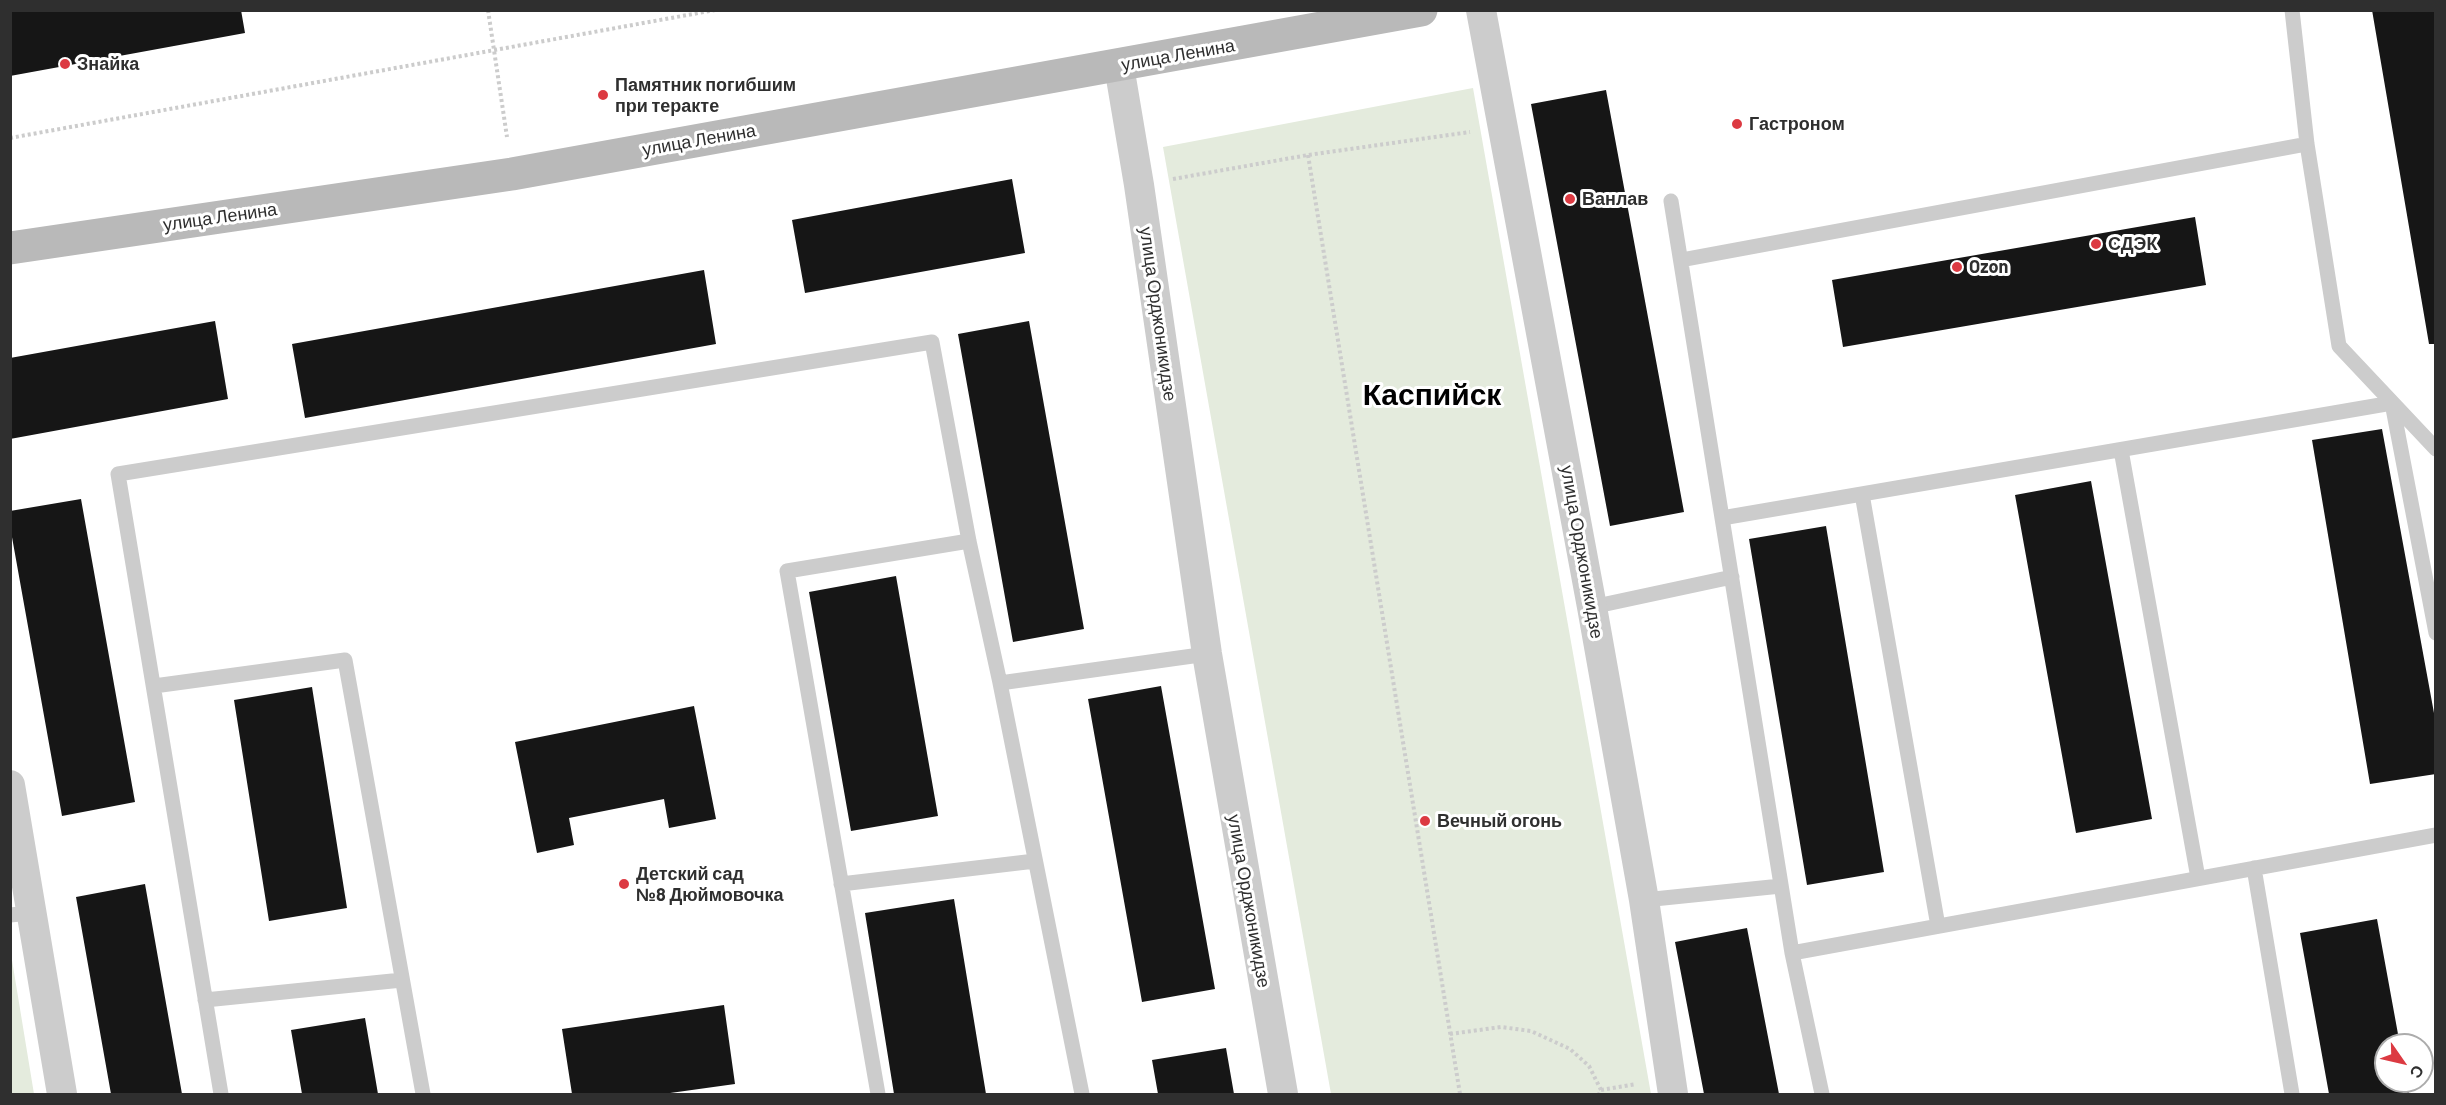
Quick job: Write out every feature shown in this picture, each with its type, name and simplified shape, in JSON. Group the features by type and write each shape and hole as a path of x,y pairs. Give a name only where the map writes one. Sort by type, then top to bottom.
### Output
{"street":[{"name":"улица Ленина","path":"10,249 512,174 1421,10"},
{"name":"улица Орджоникидзе","path":"1481,10 1644,900 1673,1095"},
{"name":"улица Орджоникидзе","path":"1119,66 1139,185 1207,654 1282,1095"},
{"path":"10,785 21,914 62,1095"}],"lane":[{"path":"2292,10 2307,144 2339,346 2436,449"},
{"path":"1681,260 2307,144"},
{"path":"1671,201 1792,952 1822,1095"},
{"path":"221,1095 118,474 932,342 969,541 1000,683 1082,1095"},
{"path":"1722,518 2392,403"},
{"path":"2392,403 2436,633"},
{"path":"2121,450 2198,878"},
{"path":"1862,494 1938,926"},
{"path":"878,1095 787,571 969,541"},
{"path":"1592,607 1732,577"},
{"path":"1000,683 1207,654"},
{"path":"154,686 345,660 423,1095"},
{"path":"1792,952 2436,835"},
{"path":"841,884 1035,861"},
{"path":"2254,868 2292,1095"},
{"path":"1644,900 1781,886"},
{"path":"205,1000 402,980"}],"path":[{"path":"488,10 512,174"},
{"path":"10,138 715,10"},
{"path":"1139,185 1308,155 1504,127"},
{"path":"1308,155 1460,1095"},
{"path":"1450,1034 1501,1027 1531,1031 1570,1049 1589,1066 1601,1090 1599,1095"}],"shaded area":[{"path":"1473,88 1651,1094 1331,1094 1163,147"},
{"path":"11,954 34,1094 11,1094"}],"building":[{"path":"10,10 241,10 245,33 10,76"},
{"path":"2372,10 2436,10 2436,344 2429,344"},
{"path":"1606,90 1684,512 1610,526 1531,104"},
{"path":"1012,179 1025,253 805,293 792,220"},
{"path":"2195,217 2206,285 1843,347 1832,280"},
{"path":"704,270 716,344 305,418 292,344"},
{"path":"215,321 228,399 10,439 10,358"},
{"path":"1029,321 1084,629 1013,642 958,334"},
{"path":"2382,429 2436,724 2436,774 2370,784 2312,440"},
{"path":"2091,481 2152,819 2076,833 2015,495"},
{"path":"81,499 135,802 62,816 10,526 10,511"},
{"path":"1826,526 1884,872 1807,885 1749,539"},
{"path":"896,576 938,816 851,831 809,592"},
{"path":"1161,686 1215,989 1142,1002 1088,699"},
{"path":"312,687 347,908 269,921 234,700"},
{"path":"694,706 716,819 669,828 664,799 569,818 574,845 537,853 515,742"},
{"path":"145,884 182,1094 111,1094 76,897"},
{"path":"954,899 986,1094 894,1094 865,913"},
{"path":"2377,919 2398,1033 2374,1033 2374,1093 2409,1094 2329,1094 2300,933"},
{"path":"1747,928 1779,1094 1704,1094 1675,942"},
{"path":"724,1005 735,1084 663,1094 572,1094 562,1029"},
{"path":"365,1018 378,1094 302,1094 291,1030"},
{"path":"1226,1048 1234,1094 1158,1094 1152,1060"}],"place":[{"name":"Знайка","path":"65,64"},
{"name":"Памятник погибшим при теракте","path":"603,95"},
{"name":"Гастроном","path":"1737,124"},
{"name":"Ванлав","path":"1570,199"},
{"name":"СДЭК","path":"2096,244"},
{"name":"Ozon","path":"1957,267"},
{"name":"Вечный огонь","path":"1425,821"},
{"name":"Детский сад №8 Дюймовочка","path":"624,884"}],"district":[{"name":"Каспийск","path":"1432,395"}]}
